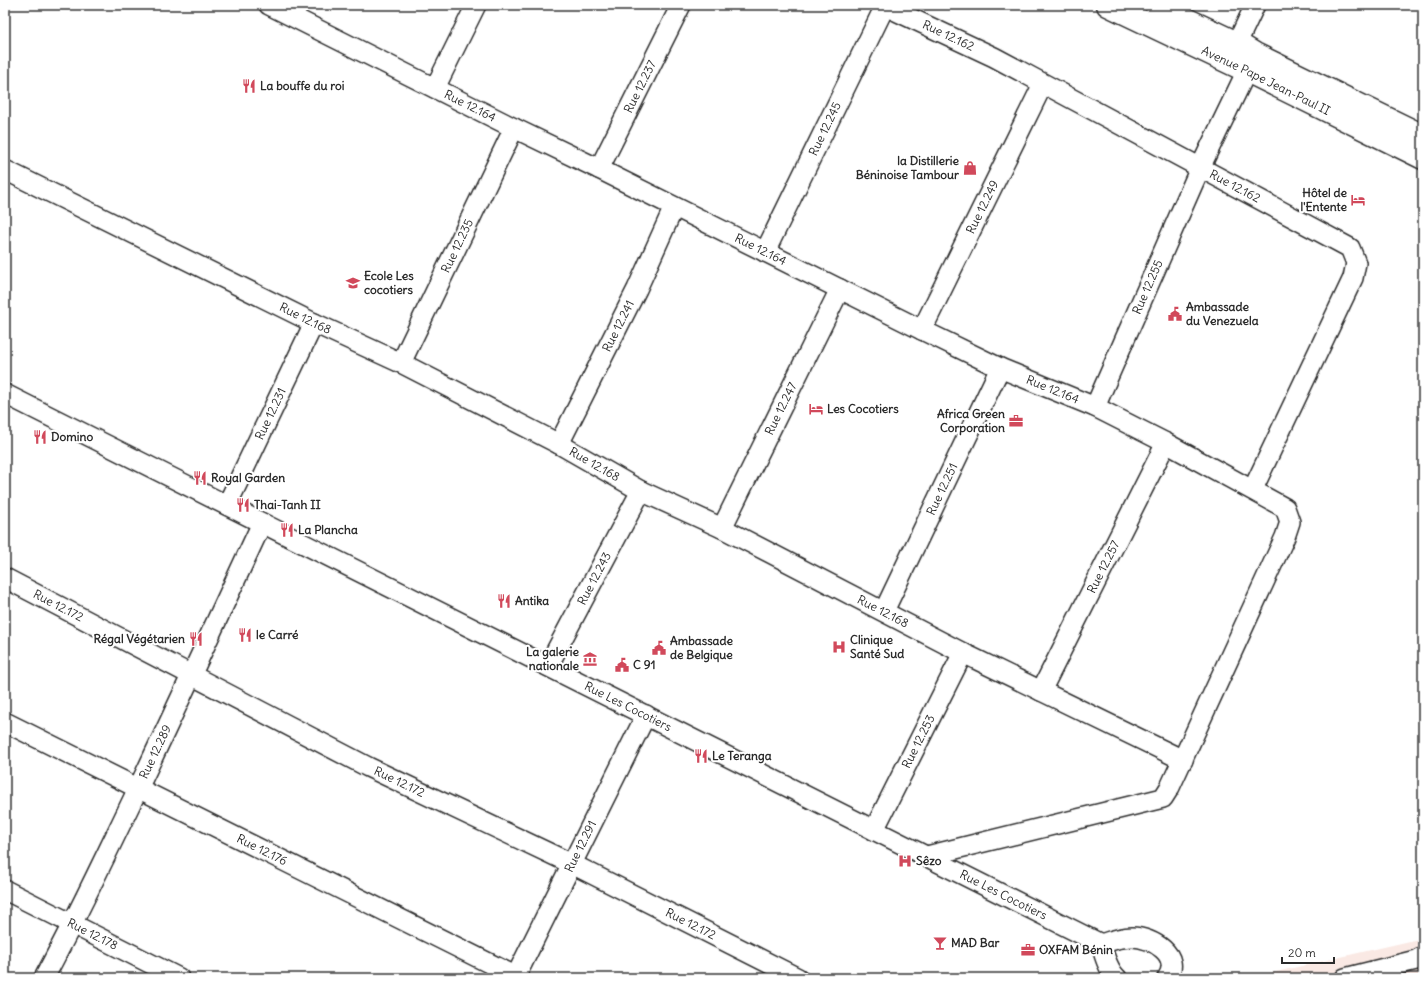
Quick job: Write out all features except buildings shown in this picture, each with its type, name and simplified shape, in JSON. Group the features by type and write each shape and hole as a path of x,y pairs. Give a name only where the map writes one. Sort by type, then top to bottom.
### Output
{"main road":[{"name":"Avenue Pape Jean-Paul II","path":"1108,5 1246,56 1423,136"},
{"name":"Avenue Pape Jean-Paul II","path":"1156,5 1423,158"}],"street":[{"path":"435,88 476,5"},
{"name":"Rue 12.237","path":"599,169 681,5"},
{"name":"Rue 12.162","path":"884,5 994,57 1350,248 1356,263 1353,278 1253,489"},
{"name":"Rue 12.245","path":"765,252 884,5"},
{"name":"Rue 12.255","path":"1095,407 1200,168 1246,56 1255,5"},
{"name":"Rue 12.164","path":"274,6 514,128 922,330 1000,368 1095,407 1253,489 1285,508 1290,522 1285,537 1170,788 1163,798 927,856"},
{"name":"Rue 12.249","path":"922,330 1043,84"},
{"name":"Rue 12.235","path":"401,363 514,128"},
{"name":"Rue 12.168","path":"5,170 314,323 401,363 559,444 641,491 722,528 963,652 1183,760"},
{"name":"Rue 12.241","path":"559,444 637,289 674,207"},
{"name":"Rue 12.247","path":"722,528 840,289"},
{"name":"Rue 12.231","path":"227,505 314,323"},
{"name":"Rue 12.251","path":"884,611 1000,368"},
{"name":"Rue Les Cocotiers","path":"5,394 1101,944"},
{"name":"Rue 12.257","path":"1041,691 1166,443"},
{"name":"Rue 12.243","path":"548,666 641,491"},
{"name":"Rue 12.289","path":"44,978 73,923 138,788 262,523"},
{"name":"Rue 12.172","path":"5,578 368,767 572,864 798,978"},
{"name":"Rue 12.253","path":"874,830 963,652"},
{"name":"Rue 12.291","path":"517,978 646,715"},
{"name":"Rue 12.176","path":"5,722 517,978"},
{"name":"Rue 12.178","path":"5,890 73,923 179,978"},
{"path":"1117,978 1105,959 1101,944 1118,938 1133,937 1143,938 1157,944 1169,956 1172,964 1170,974 1167,978"},
{"path":"1345,978 1420,958"}],"shaded area":[{"path":"1423,938 1423,978 1250,978"}],"place":[{"name":"La bouffe du roi","path":"249,86"},
{"name":"la Distillerie Béninoise Tambour","path":"970,168"},
{"name":"Hôtel de l'Entente","path":"1358,200"},
{"name":"Ecole Les cocotiers","path":"353,283"},
{"name":"Ambassade du Venezuela","path":"1175,314"},
{"name":"Les Cocotiers","path":"816,409"},
{"name":"Africa Green Corporation","path":"1016,421"},
{"name":"Domino","path":"40,437"},
{"name":"Royal Garden","path":"200,478"},
{"name":"Thai-Tanh II","path":"243,505"},
{"name":"La Plancha","path":"287,530"},
{"name":"Antika","path":"504,601"},
{"name":"le Carré","path":"245,635"},
{"name":"Régal Végétarien","path":"196,639"},
{"name":"Clinique Santé Sud","path":"839,647"},
{"name":"Ambassade de Belgique","path":"659,648"},
{"name":"La galerie nationale","path":"590,659"},
{"name":"C 91","path":"622,665"},
{"name":"Le Teranga","path":"701,756"},
{"name":"Sêzo","path":"905,861"},
{"name":"MAD Bar","path":"940,943"},
{"name":"OXFAM Bénin","path":"1028,950"}]}
